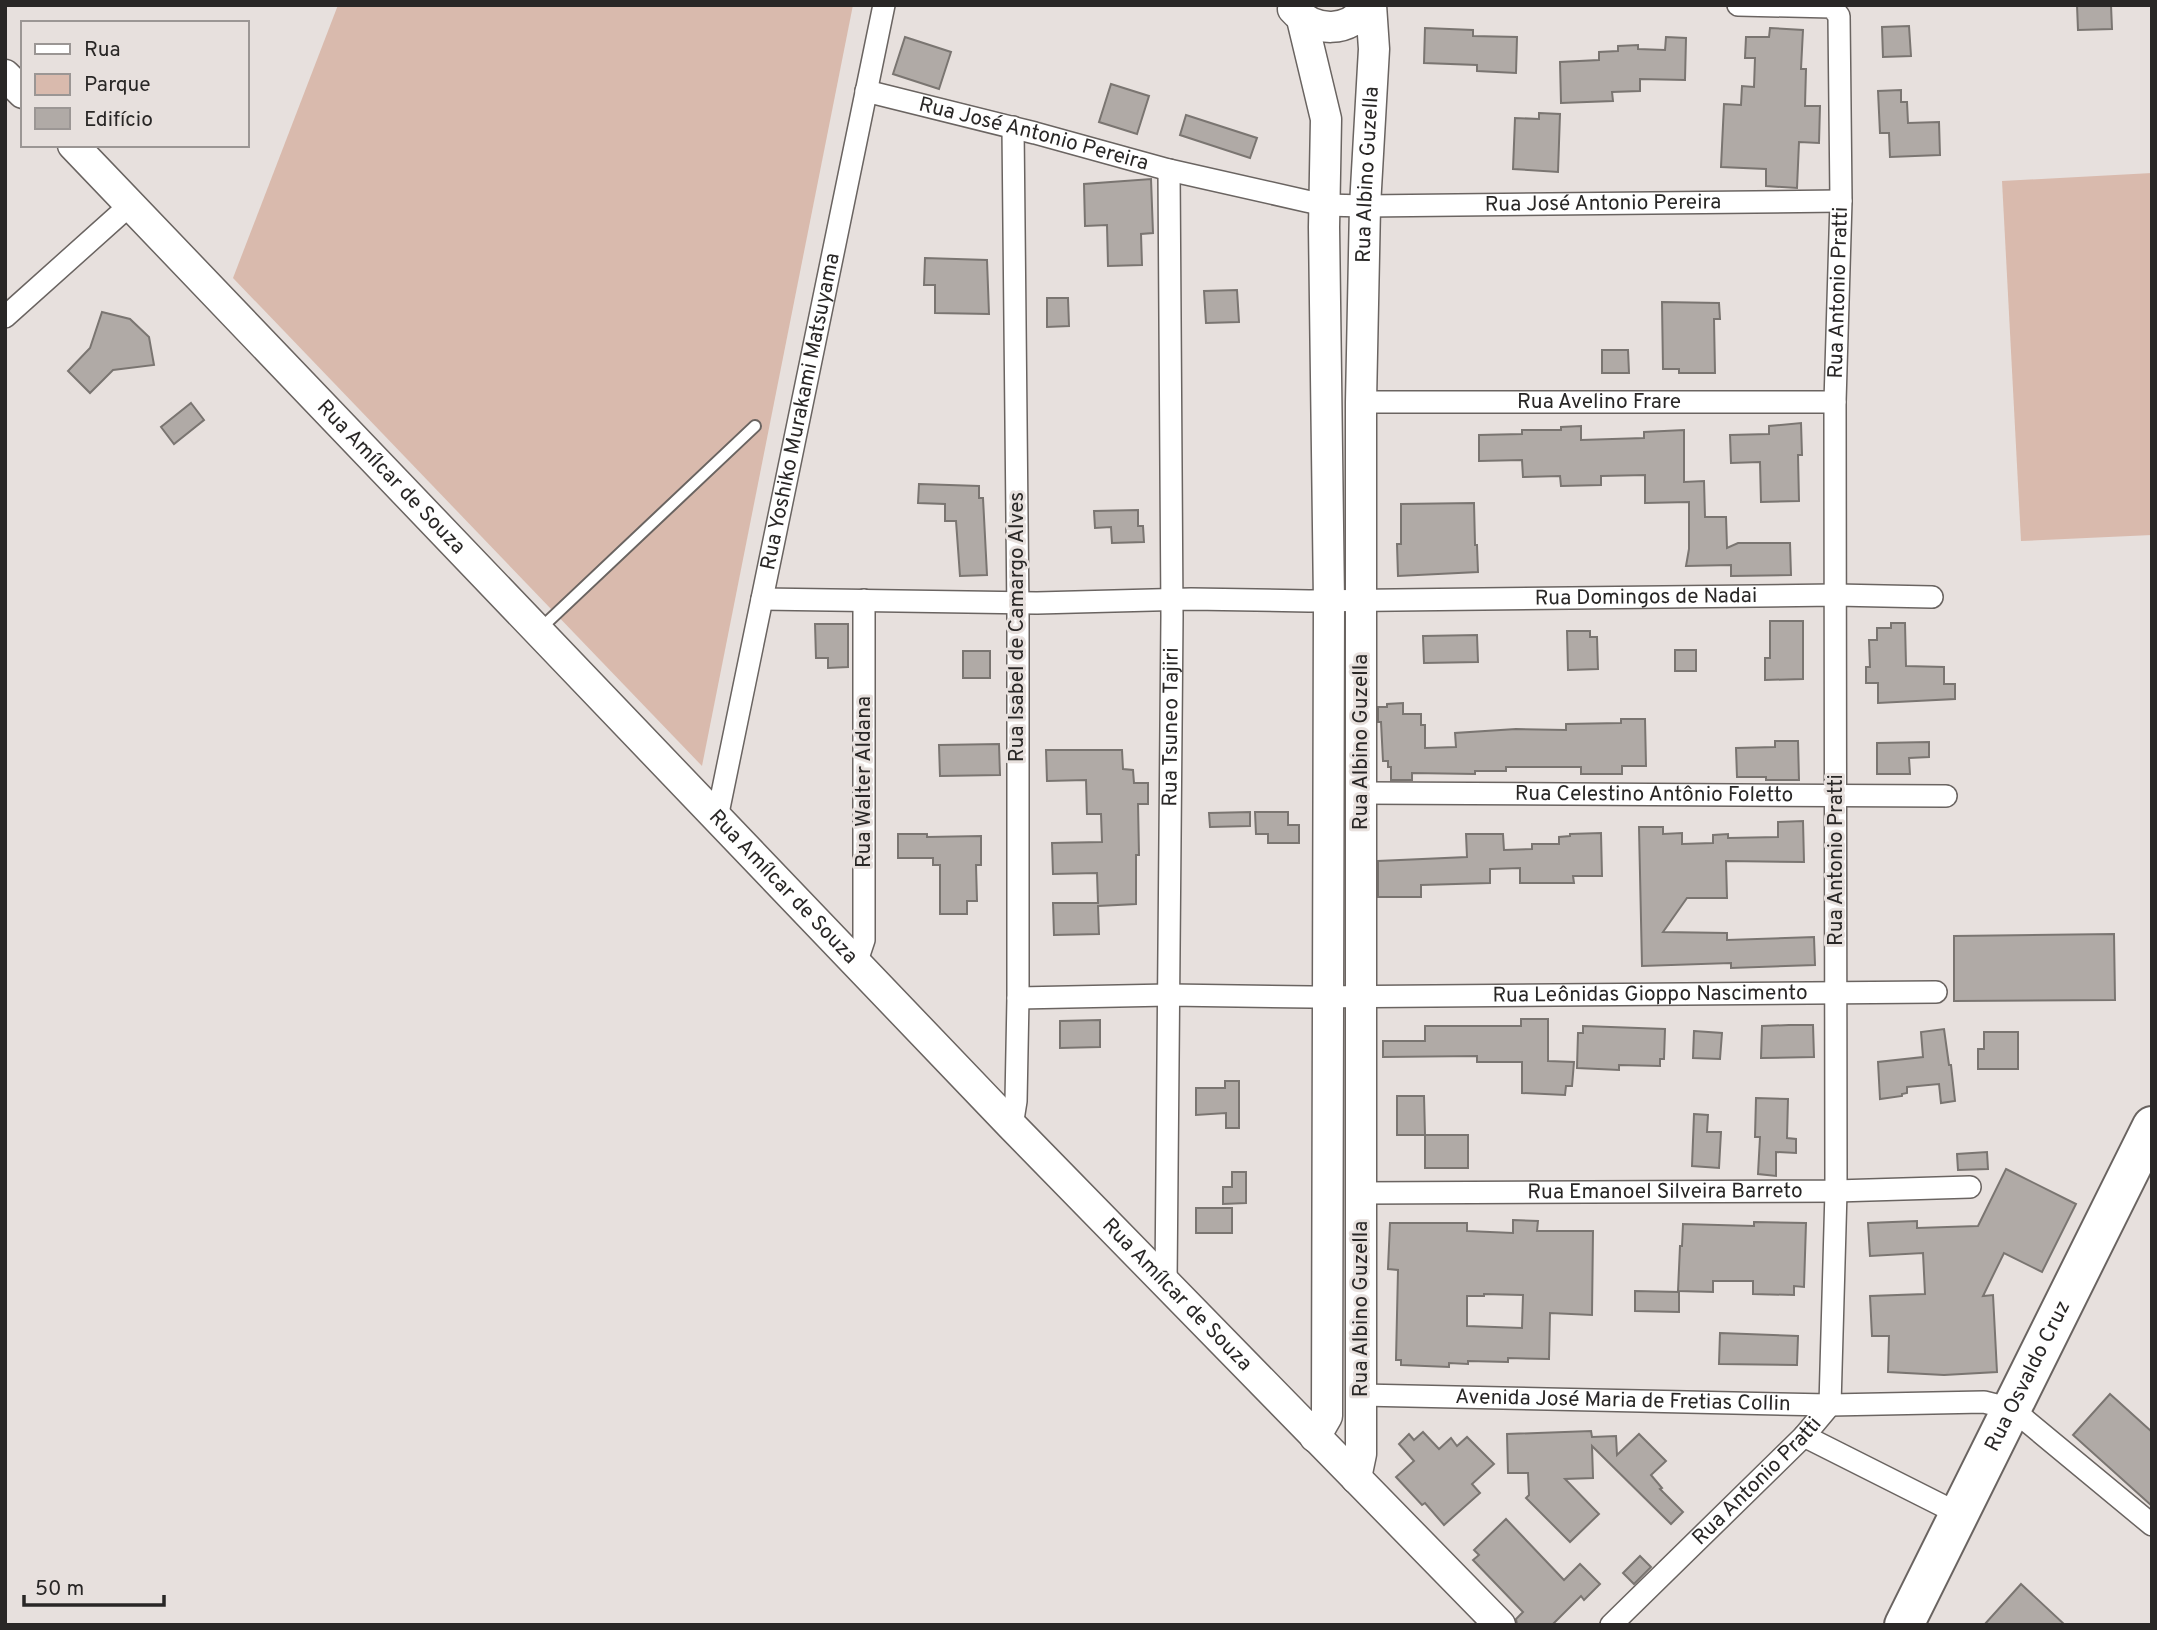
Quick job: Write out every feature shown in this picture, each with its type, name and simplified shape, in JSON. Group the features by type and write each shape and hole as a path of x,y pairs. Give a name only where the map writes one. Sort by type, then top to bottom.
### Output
{"highway":[{"name":"Rua Osvaldo Cruz","path":"1904,1625 2152,1126"}],"street":[{"name":"Rua Yoshiko Murakami Matsuyama","path":"717,818 884,5"},
{"path":"1297,12 1324,27 1336,27 1356,19 1369,5"},
{"name":"Rua Albino Guzella","path":"1356,1478 1361,1454 1361,402 1365,206 1374,49 1369,5"},
{"name":"Rua Antonio Pratti","path":"1611,1625 1804,1436 1830,1405 1836,1191 1835,402 1841,201 1839,16 1832,7 1738,5"},
{"name":"Rua Albino Guzella","path":"1297,12 1326,119 1324,227 1329,601 1326,1416 1315,1437"},
{"path":"5,75 21,91"},
{"name":"Rua José Antonio Pereira","path":"866,91 1013,127 1169,170 1325,205 1841,201"},
{"name":"Rua Isabel de Camargo Alves","path":"1012,1126 1016,1101 1018,998 1013,127"},
{"name":"Rua Amílcar de Souza","path":"75,147 1012,1126 1500,1625"},
{"name":"Rua Tsuneo Tajiri","path":"1166,1283 1172,600 1169,170"},
{"path":"5,317 130,205"},
{"name":"Rua Avelino Frare","path":"1361,402 1835,402"},
{"name":"Rua Domingos de Nadai","path":"1329,601 1836,595 1932,597"},
{"path":"762,599 1017,602 1329,601"},
{"name":"Rua Walter Aldana","path":"856,964 864,940 864,600"},
{"name":"Rua Celestino Antônio Foletto","path":"1362,793 1946,796"},
{"name":"Rua Leônidas Gioppo Nascimento","path":"1018,998 1936,992"},
{"name":"Rua Emanoel Silveira Barreto","path":"1361,1193 1836,1191 1970,1187"},
{"name":"Avenida José Maria de Fretias Collin","path":"1361,1395 1830,1405 1984,1402 2012,1409"},
{"path":"2012,1409 2152,1525"},
{"path":"1804,1436 1961,1515"}],"lane":[{"path":"538,631 755,426"}],"green space":[{"path":"338,5 853,5 702,766 233,278"},
{"path":"2152,173 2152,535 2021,541 2002,181"}],"building":[{"path":"2077,5 2111,5 2112,29 2078,30"},
{"path":"1909,26 1911,56 1883,57 1882,27"},
{"path":"1425,28 1473,30 1473,36 1517,37 1516,73 1477,71 1477,65 1424,63"},
{"path":"1770,28 1803,30 1801,69 1806,69 1805,106 1820,106 1819,143 1799,142 1797,188 1766,186 1766,169 1721,167 1724,104 1741,105 1742,86 1754,87 1755,58 1745,58 1746,37 1769,37"},
{"path":"905,37 951,52 939,89 893,74"},
{"path":"1666,37 1686,38 1685,80 1640,79 1640,91 1612,92 1613,101 1561,103 1560,62 1599,60 1599,52 1618,51 1618,46 1638,45 1638,49 1665,50"},
{"path":"1111,84 1149,96 1137,134 1099,122"},
{"path":"1901,90 1901,102 1907,102 1908,123 1939,122 1940,155 1890,157 1889,133 1880,133 1878,91"},
{"path":"1539,113 1560,114 1558,172 1513,169 1515,118 1539,119"},
{"path":"1186,115 1257,138 1250,158 1180,135"},
{"path":"1151,179 1153,233 1141,234 1142,265 1108,266 1107,225 1085,226 1084,184"},
{"path":"925,258 987,260 989,314 935,313 935,285 924,285"},
{"path":"1237,290 1239,322 1206,323 1204,291"},
{"path":"1047,298 1068,298 1069,326 1047,327"},
{"path":"1662,302 1719,303 1720,319 1714,319 1715,373 1679,373 1679,369 1663,369"},
{"path":"102,312 130,319 149,337 154,365 113,370 90,393 68,371 90,348"},
{"path":"1602,350 1628,350 1629,373 1602,373"},
{"path":"191,403 204,420 174,444 161,427"},
{"path":"1801,423 1802,455 1798,455 1799,501 1761,502 1760,462 1731,463 1730,435 1769,434 1769,426"},
{"path":"1581,426 1581,440 1644,438 1644,432 1684,430 1684,482 1704,481 1705,517 1726,517 1727,548 1738,543 1790,543 1791,575 1731,576 1731,565 1686,566 1689,549 1689,502 1645,503 1645,475 1601,476 1601,485 1561,486 1560,476 1523,477 1522,460 1479,461 1479,435 1522,434 1522,430 1561,430 1561,427"},
{"path":"919,484 979,486 979,498 983,498 987,575 960,576 956,521 945,521 945,504 918,503"},
{"path":"1474,503 1478,572 1398,576 1397,544 1401,544 1401,504"},
{"path":"1138,510 1138,526 1143,526 1144,542 1112,543 1111,527 1095,528 1094,511"},
{"path":"1770,621 1803,621 1803,679 1765,680 1765,658 1770,658"},
{"path":"1891,623 1905,623 1906,666 1944,667 1944,684 1955,684 1955,699 1878,703 1878,683 1866,683 1866,667 1870,667 1869,640 1877,640 1877,628 1891,628"},
{"path":"815,624 848,624 848,667 828,668 828,658 816,658"},
{"path":"1567,631 1590,631 1590,637 1597,637 1598,669 1568,670"},
{"path":"1477,635 1478,662 1424,663 1423,636"},
{"path":"1675,650 1696,650 1696,671 1675,671"},
{"path":"963,651 990,651 990,678 963,678"},
{"path":"1403,703 1403,714 1421,714 1421,725 1425,725 1425,748 1456,747 1455,733 1516,729 1566,730 1566,724 1621,723 1621,719 1645,719 1646,766 1622,766 1622,774 1581,774 1581,767 1506,767 1506,771 1475,771 1475,774 1412,773 1412,780 1391,780 1391,767 1388,767 1388,761 1383,761 1378,707"},
{"path":"1775,741 1798,741 1799,780 1737,777 1736,748 1775,747"},
{"path":"1929,742 1929,757 1909,758 1910,774 1877,774 1877,743"},
{"path":"999,744 1000,775 940,776 939,745"},
{"path":"1046,750 1122,750 1123,769 1133,770 1134,783 1148,783 1148,804 1138,804 1136,904 1098,906 1099,934 1054,935 1053,903 1098,903 1097,873 1053,874 1052,843 1102,842 1101,814 1087,814 1086,780 1047,781"},
{"path":"1250,812 1250,826 1210,827 1209,813"},
{"path":"1255,812 1288,812 1288,825 1299,825 1299,843 1268,843 1268,834 1256,834"},
{"path":"1803,821 1804,862 1726,861 1727,898 1687,898 1663,932 1727,933 1727,940 1814,937 1815,965 1731,968 1731,963 1642,966 1639,827 1663,827 1663,834 1682,833 1682,844 1713,843 1713,835 1728,834 1728,838 1778,837 1778,822"},
{"path":"1601,833 1602,876 1573,876 1574,883 1520,883 1520,868 1490,869 1490,883 1421,885 1421,897 1378,897 1378,861 1467,857 1466,834 1503,834 1504,850 1532,849 1532,844 1559,844 1559,837 1570,834"},
{"path":"898,834 927,834 927,837 981,836 981,865 976,865 977,901 967,901 967,914 940,914 940,865 933,865 933,858 898,858"},
{"path":"2114,934 2115,1000 1954,1001 1954,936"},
{"path":"1521,1019 1548,1019 1548,1061 1574,1062 1572,1086 1566,1086 1565,1095 1522,1093 1522,1062 1477,1062 1477,1056 1383,1057 1383,1041 1425,1041 1425,1026 1521,1026"},
{"path":"1100,1020 1100,1047 1060,1048 1060,1021"},
{"path":"1813,1025 1814,1057 1761,1058 1762,1026"},
{"path":"1583,1026 1665,1029 1664,1059 1660,1059 1660,1066 1619,1065 1619,1070 1577,1068 1578,1033 1583,1033"},
{"path":"1944,1029 1955,1101 1941,1103 1939,1084 1907,1087 1907,1093 1902,1096 1880,1099 1878,1062 1923,1057 1921,1032"},
{"path":"1694,1031 1722,1033 1720,1059 1693,1058"},
{"path":"1984,1032 2018,1032 2018,1069 1978,1069 1978,1049 1984,1049"},
{"path":"1225,1081 1239,1081 1239,1128 1226,1128 1226,1113 1196,1115 1196,1088 1225,1088"},
{"path":"1397,1096 1424,1096 1425,1135 1397,1135"},
{"path":"1756,1098 1788,1099 1787,1138 1796,1139 1796,1153 1776,1152 1776,1176 1758,1174 1760,1137 1755,1137"},
{"path":"1694,1114 1708,1115 1707,1132 1721,1132 1719,1168 1692,1166"},
{"path":"1425,1135 1468,1135 1468,1168 1425,1168"},
{"path":"1987,1152 1988,1169 1958,1170 1957,1154"},
{"path":"2006,1169 2076,1204 2042,1272 2004,1253 1983,1296 1993,1295 1997,1372 1944,1375 1888,1372 1889,1336 1872,1336 1870,1296 1925,1294 1923,1253 1870,1256 1868,1223 1917,1221 1917,1228 1978,1226"},
{"path":"1232,1172 1246,1172 1246,1203 1223,1204 1223,1187 1232,1187"},
{"path":"1196,1208 1232,1208 1232,1233 1196,1233"},
{"path":"1513,1220 1538,1221 1537,1231 1593,1231 1592,1315 1550,1313 1549,1359 1468,1361 1468,1364 1449,1363 1449,1367 1401,1365 1401,1360 1396,1360 1398,1270 1388,1269 1390,1223 1467,1223 1467,1231 1513,1233","holes":["1523,1295 1522,1328 1467,1326 1467,1296"]},
{"path":"1754,1222 1806,1223 1804,1287 1794,1286 1794,1295 1753,1294 1753,1281 1713,1281 1713,1292 1678,1291 1683,1224 1754,1226"},
{"path":"1635,1291 1679,1292 1679,1312 1635,1311"},
{"path":"1720,1333 1798,1336 1797,1365 1719,1364"},
{"path":"2110,1394 2152,1432 2152,1506 2073,1435"},
{"path":"1591,1431 1592,1437 1616,1436 1617,1455 1639,1434 1666,1461 1651,1475 1662,1488 1660,1489 1683,1512 1671,1524 1592,1446 1593,1478 1565,1479 1599,1514 1570,1542 1526,1498 1529,1495 1528,1473 1508,1473 1507,1434"},
{"path":"1423,1432 1439,1449 1451,1438 1457,1446 1467,1437 1494,1464 1472,1484 1480,1493 1444,1525 1425,1503 1422,1505 1396,1477 1414,1461 1399,1444 1409,1434 1414,1440"},
{"path":"1506,1519 1564,1580 1580,1564 1600,1584 1584,1600 1581,1596 1552,1625 1517,1625 1516,1619 1523,1612 1473,1560 1479,1555 1474,1550"},
{"path":"1640,1556 1651,1567 1634,1584 1623,1573"},
{"path":"2021,1584 2065,1625 1984,1625"}]}
